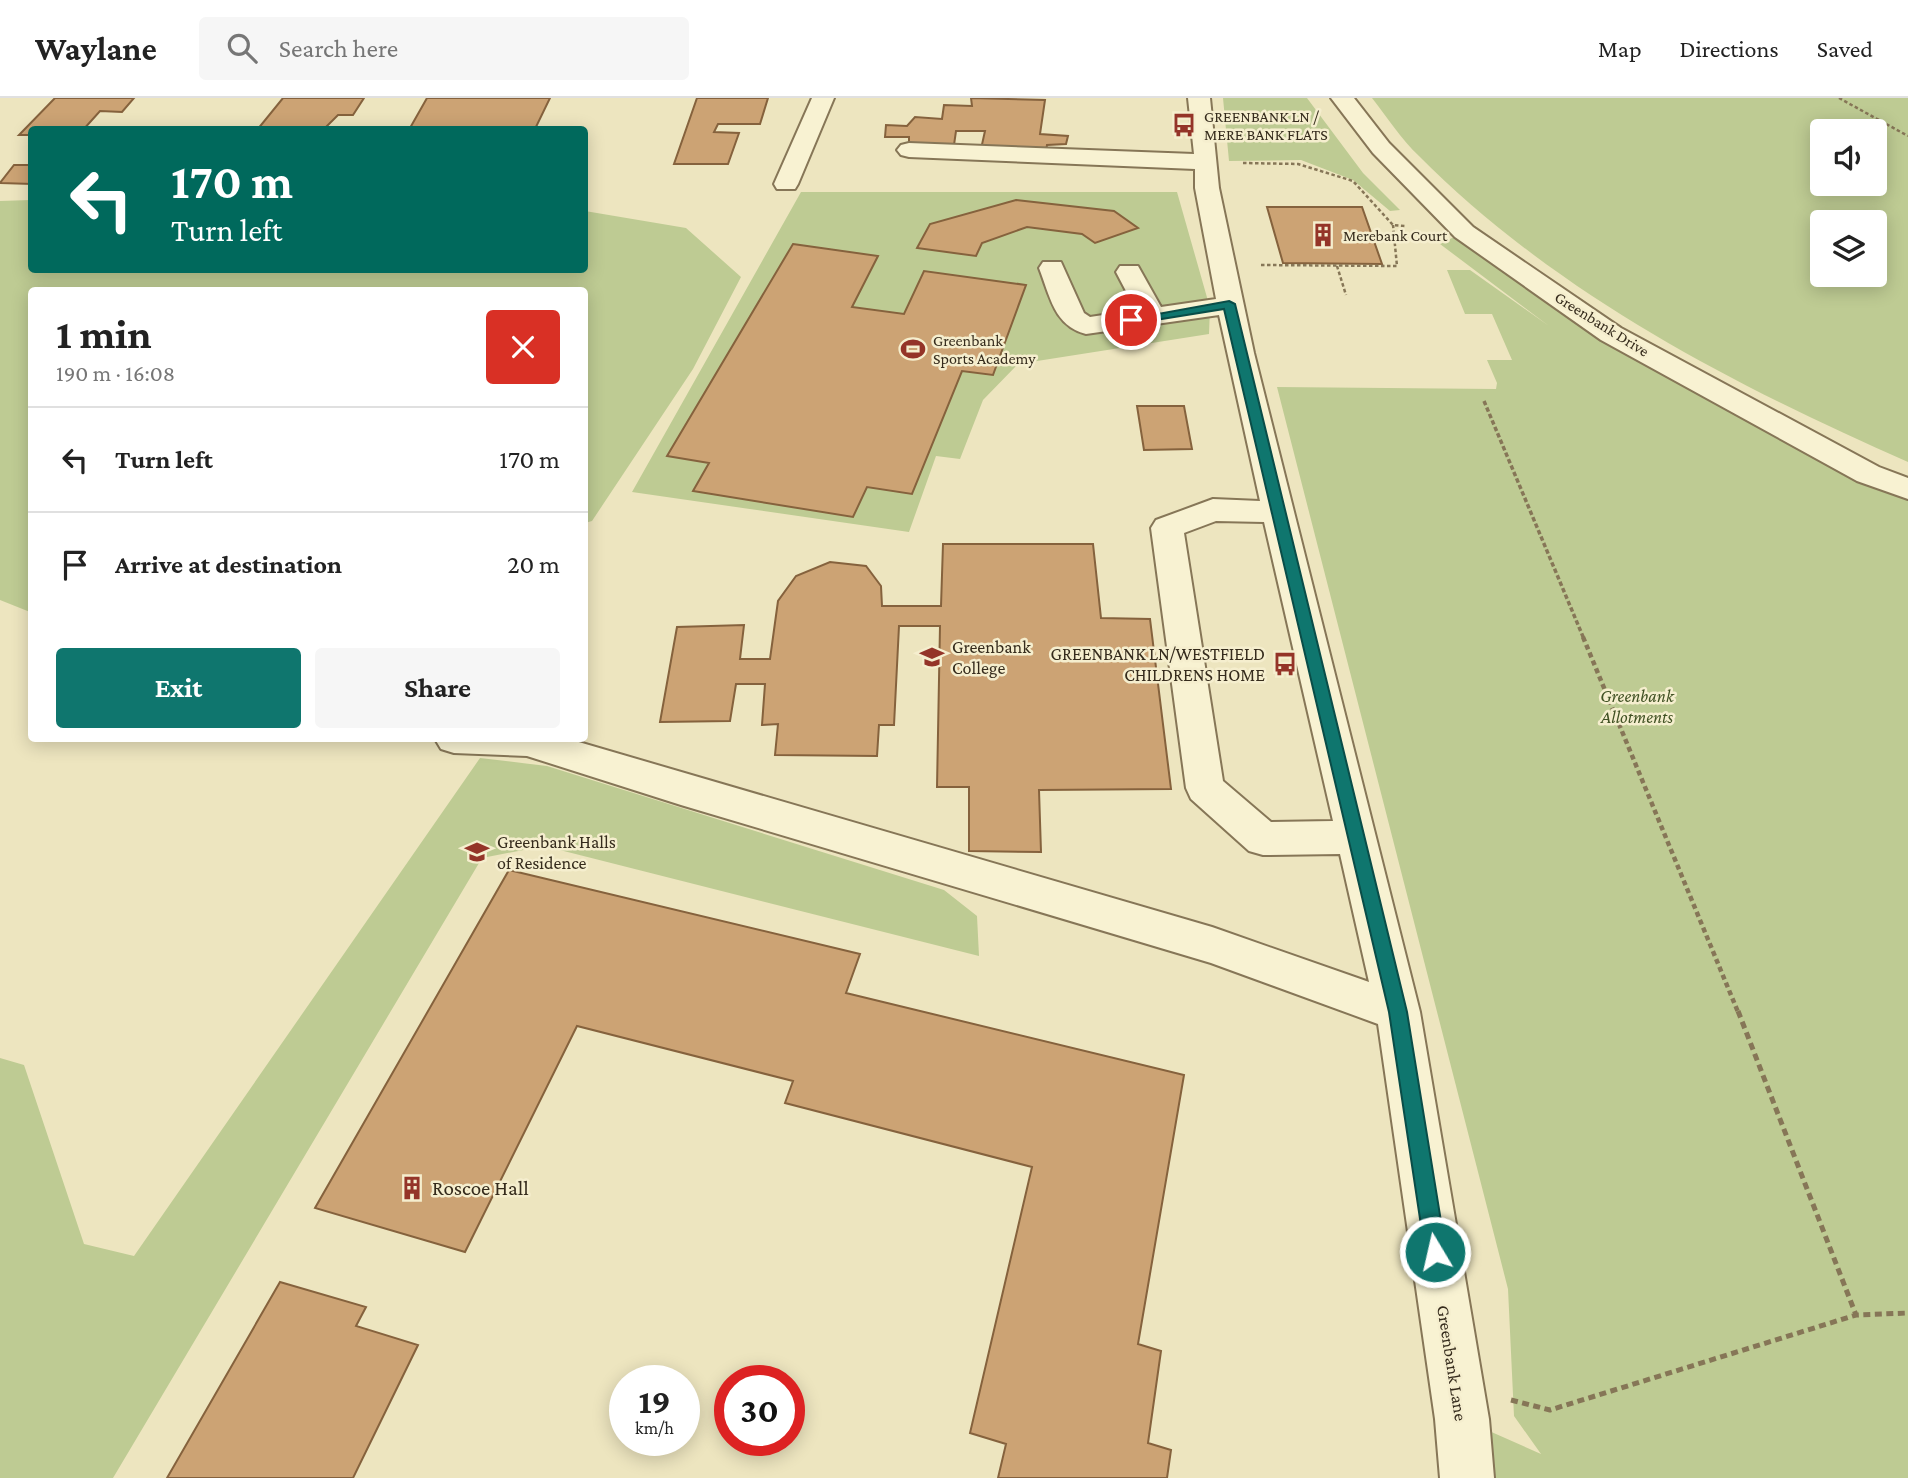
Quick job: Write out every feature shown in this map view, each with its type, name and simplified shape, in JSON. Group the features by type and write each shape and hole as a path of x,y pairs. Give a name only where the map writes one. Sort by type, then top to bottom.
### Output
{"street":[{"path":"786,184 823,98"},
{"name":"Greenbank Lane","path":"1199,98 1193,161 1207,188 1229,304 1277,512 1398,1012 1456,1385 1467,1478"},
{"name":"Greenbank Drive","path":"1342,98 1381,148 1464,232 1611,334 1868,474 1908,489"},
{"path":"909,150 1193,161"},
{"path":"1052,268 1072,318 1086,326 1229,304"},
{"path":"1129,272 1153,317"},
{"path":"1277,512 1213,510 1167,528 1205,788 1263,839 1356,837"},
{"path":"530,742 798,825 1212,945 1398,1012"}],"path":[{"path":"1839,98 1908,135"},
{"path":"1193,161 1298,164 1353,181 1393,225 1397,266 1222,265"},
{"path":"1393,225 1464,232"},
{"path":"1337,266 1346,295"},
{"path":"1484,401 1710,939 1856,1315"},
{"path":"1456,1385 1550,1410 1856,1315 1908,1313"}],"green space":[{"path":"1223,98 1307,98 1363,173 1400,210 1390,211 1353,180 1301,160 1229,161"},
{"path":"1372,98 1908,98 1908,462 1777,401 1712,367 1587,293 1528,251 1472,205 1400,135"},
{"name":"Greenbank Sports Academy","path":"801,192 1177,192 1210,308 1209,334 1018,364 983,400 960,459 936,456 909,532 632,492"},
{"path":"28,200 28,273 588,273 588,212 686,228 741,277 693,369 592,521 588,522 588,287 28,287 28,611 0,600 0,201"},
{"name":"Greenbank Allotments","path":"1464,232 1611,334 1908,489 1908,1478 1467,1478 1462,1419 1541,1454 1514,1416 1508,1289 1277,387 1496,389 1497,383 1487,360 1512,360 1492,314 1465,314 1447,270 1470,270 1549,326 1440,244"},
{"path":"480,758 547,766 944,890 977,916 979,956 544,846 482,858 113,1478 0,1478 0,1058 24,1065 84,1244 134,1256"}],"building":[{"path":"55,98 134,98 122,112 100,111 87,126 28,126 28,135 19,135"},
{"path":"283,98 364,98 353,115 338,115 327,126 260,126"},
{"path":"427,98 550,98 536,126 411,126"},
{"path":"697,98 768,98 760,124 718,124 714,132 739,133 728,164 674,164"},
{"path":"971,98 1045,100 1040,134 1068,136 1066,144 1047,145 1046,151 981,149 985,131 956,131 954,145 909,146 909,137 885,137 886,125 907,126 915,117 942,119 944,105 972,106"},
{"path":"14,165 28,165 28,184 0,183"},
{"path":"1016,200 1114,211 1138,228 1095,243 1082,234 1027,227 982,243 976,256 917,248 930,224"},
{"name":"Merebank Court","path":"1267,207 1362,207 1382,264 1283,263"},
{"path":"793,244 878,256 852,307 904,314 924,271 1026,285 993,375 962,371 912,494 867,487 853,517 693,491 709,463 667,456"},
{"path":"1137,406 1184,406 1192,449 1144,450"},
{"path":"943,544 1093,544 1101,618 1150,619 1171,789 1039,790 1041,852 969,851 969,787 937,787 940,626 899,626 894,725 879,725 877,756 775,755 778,724 762,725 765,684 736,684 730,721 660,722 677,627 744,625 740,659 770,659 778,601 796,576 830,562 866,566 881,586 882,606 941,606"},
{"name":"Roscoe Hall","path":"509,870 860,954 846,993 1184,1075 1138,1344 1161,1351 1148,1443 1171,1450 1167,1478 998,1478 1006,1444 970,1433 1032,1167 785,1103 793,1081 577,1026 465,1252 315,1208"},
{"path":"280,1282 366,1307 356,1326 418,1345 353,1478 167,1478"}],"place":[{"name":"GREENBANK LN / MERE BANK FLATS","path":"1184,125"},
{"name":"Merebank Court","path":"1323,235"},
{"name":"Greenbank Sports Academy","path":"913,349"},
{"name":"Greenbank College","path":"932,657"},
{"name":"GREENBANK LN/WESTFIELD CHILDRENS HOME","path":"1285,664"},
{"name":"Greenbank Halls of Residence","path":"477,852"},
{"name":"Roscoe Hall","path":"412,1188"}],"route":[{"path":"1131,320 1229,304 1398,1012 1435,1252"}]}
